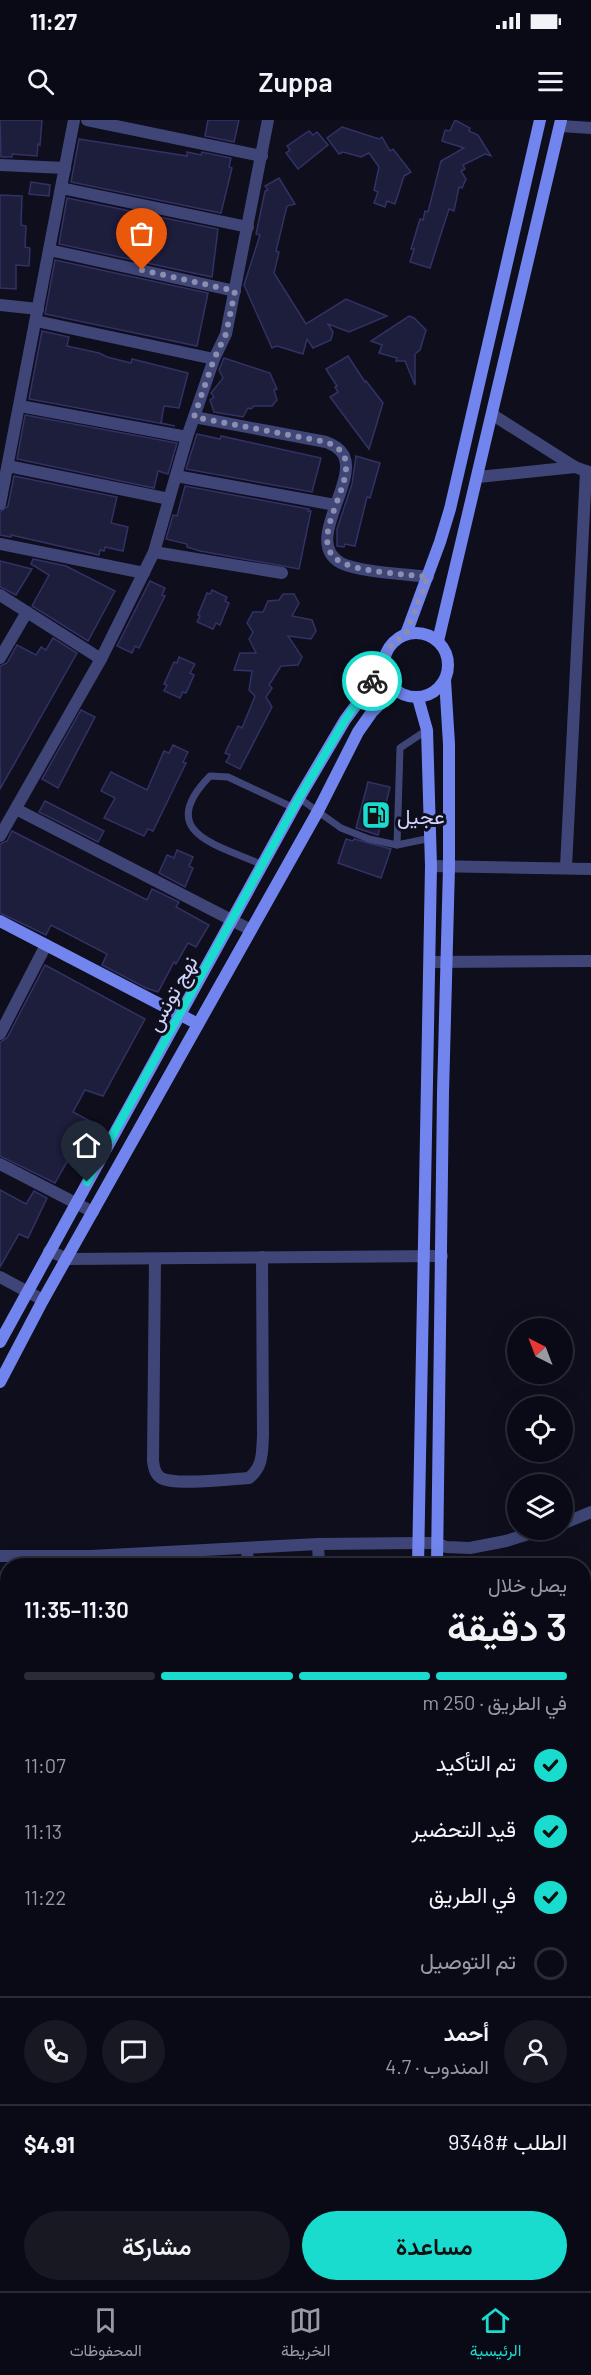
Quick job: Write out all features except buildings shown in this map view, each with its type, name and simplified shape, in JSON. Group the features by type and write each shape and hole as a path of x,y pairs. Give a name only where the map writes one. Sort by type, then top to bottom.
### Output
{"main road":[{"path":"406,634 428,577 450,508 540,120"},
{"path":"438,640 561,123"},
{"path":"501,289 522,292"},
{"path":"423,633 438,640 447,655 448,672 445,680 434,692 418,698 394,690 385,676 384,667 384,659 392,644 406,634 423,633"},
{"name":"نهج تونس","path":"0,1342 296,803 345,720 384,667"},
{"path":"437,1558 449,867 449,744 445,680"},
{"name":"نهج تونس","path":"0,1382 43,1300 318,811 358,732 372,712 394,690"},
{"path":"418,698 427,730 431,838 418,1558"},
{"path":"0,921 198,1024"}],"street":[{"path":"0,504 8,466 6,440 20,406 74,120"},
{"path":"87,120 262,156"},
{"path":"0,836 101,659 154,552 187,437 214,359 226,334 268,120"},
{"path":"561,123 591,128"},
{"path":"0,165 65,168"},
{"path":"61,188 248,227"},
{"path":"49,250 235,291"},
{"path":"0,305 214,359"},
{"path":"20,406 187,437"},
{"path":"493,416 584,470"},
{"path":"194,417 326,442 340,449 345,458 346,472 335,505 327,543 328,550 341,563 428,577"},
{"path":"8,466 170,499"},
{"path":"478,477 584,470"},
{"path":"566,867 584,470"},
{"path":"176,476 335,505"},
{"path":"0,544 144,573"},
{"path":"154,552 282,573"},
{"path":"0,595 101,659"},
{"path":"0,658 27,612"},
{"path":"16,809 251,930"},
{"path":"431,866 566,867 591,870"},
{"path":"0,1034 46,945"},
{"path":"430,962 591,961"},
{"path":"0,1164 93,1212"},
{"path":"50,1251 68,1259 442,1256"},
{"path":"155,1259 153,1461 155,1471 162,1478 174,1482 249,1478 257,1471 261,1460 263,1436 262,1257"},
{"path":"0,1277 43,1300"},
{"path":"573,1519 591,1512"},
{"path":"129,1558 318,1544 436,1543 446,1547 470,1548 509,1540"},
{"path":"318,1544 319,1558"},
{"path":"247,1549 248,1558"},
{"path":"0,1556 36,1558"}],"lane":[{"path":"397,845 400,748 427,730"},
{"path":"263,865 197,835 188,824 189,807 198,787 210,776 228,777 318,811 354,834 397,845 431,838"}],"way so far":[{"path":"142,270 235,291 226,334 214,359 194,417 326,442 340,449 345,458 346,472 335,505 327,543 328,550 341,563 428,577 406,634 392,644 384,659 384,667 372,681"}],"place":[{"name":"عجيل","path":"376,815"}],"route":[{"path":"87,1182 299,798 345,720 372,681"}]}
